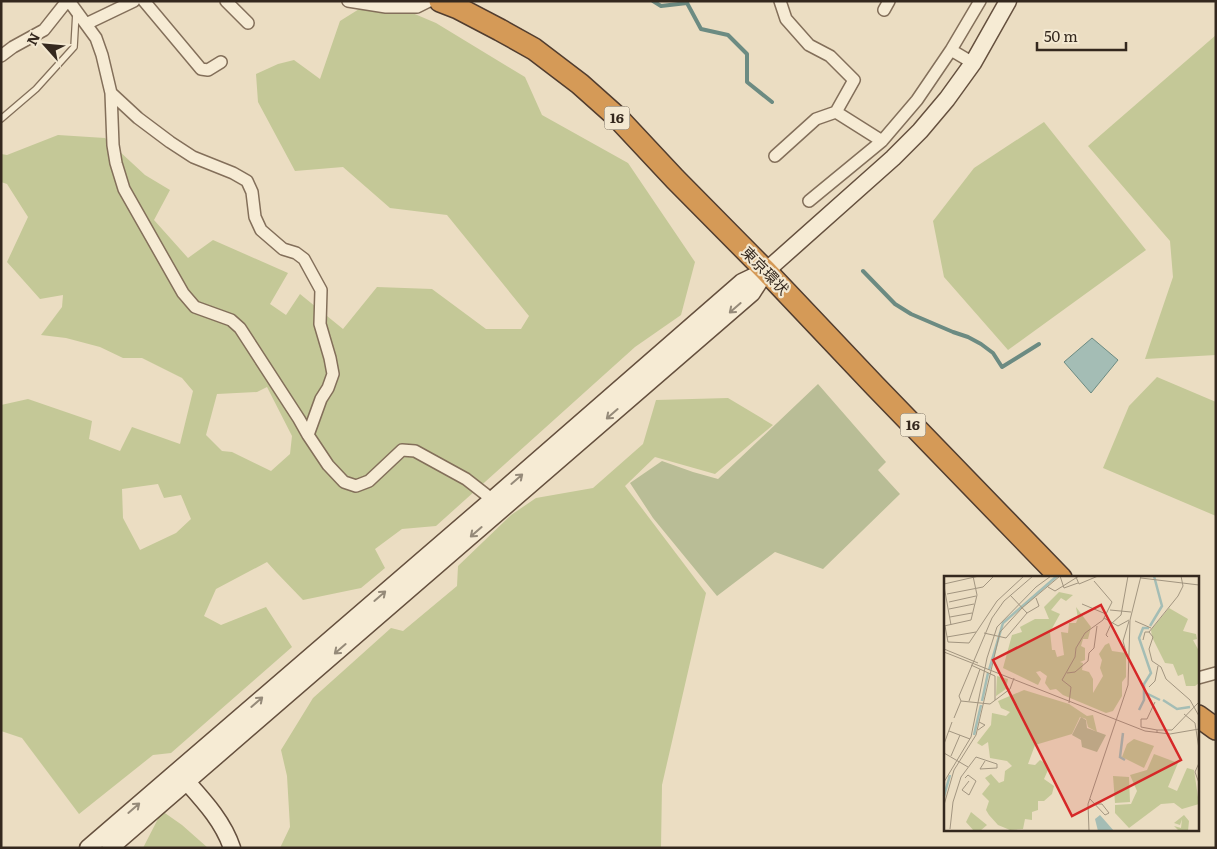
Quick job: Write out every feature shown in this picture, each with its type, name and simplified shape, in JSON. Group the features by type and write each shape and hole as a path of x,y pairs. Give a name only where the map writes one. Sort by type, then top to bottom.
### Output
{"highway":[{"name":"東京環状","path":"440,1 458,8 525,44 580,84 617,117 674,179 766,271 1059,576"},
{"path":"1200,717 1216,729"}],"street":[{"path":"86,24 134,1"},
{"path":"144,1 201,69 208,70 221,62"},
{"path":"226,1 248,23"},
{"path":"348,1 386,8 417,7 429,1"},
{"path":"774,156 816,119 836,112 854,80 830,56 809,45 786,19 780,1"},
{"path":"98,845 182,776 498,504 742,282 766,271 893,158 920,131 947,99 973,63 1008,1"},
{"path":"809,201 882,140 917,100 951,50 978,2"},
{"path":"1,56 44,30 71,4 96,38 111,94 113,145 116,163 124,188 151,238 183,293 195,307 231,320 240,328 308,435 328,464 344,482 356,486 369,481 402,450 415,451 466,479 498,504"},
{"path":"951,50 973,63"},
{"path":"111,94 138,118 193,157 233,173 247,181 252,192 255,217 261,230 283,249 296,252 304,259 321,290 320,324 333,374 328,388 320,399 308,435"},
{"path":"836,112 882,140"},
{"path":"1200,677 1216,673"},
{"path":"182,776 222,826 232,848"}],"lane":[{"path":"1,120 36,89 74,47 71,4"}],"green space":[{"path":"372,1 384,1 436,23 525,77 542,115 628,163 695,262 681,315 635,347 436,526 402,529 375,549 385,568 361,588 303,600 267,562 216,589 204,616 221,625 266,607 292,647 171,753 153,755 79,814 22,738 1,731 1,405 28,399 92,421 89,439 120,451 132,427 180,444 193,391 182,378 142,358 123,358 100,347 66,338 41,335 62,307 63,295 40,299 7,262 28,217 7,184 1,182 1,154 7,155 58,135 105,138 145,175 170,190 154,220 188,258 213,240 288,273 270,304 286,315 300,294 343,329 377,287 432,289 486,329 521,329 529,316 447,215 390,208 343,167 295,171 258,102 256,74 278,64 294,60 320,79 340,21","holes":["267,387 292,436 290,454 271,471 232,452 222,451 206,435 217,394 257,392","158,484 164,498 181,495 191,519 176,533 140,550 123,518 122,489"]},
{"path":"1216,35 1216,355 1145,359 1173,277 1170,241 1088,146"},
{"path":"1044,122 1146,250 1008,350 944,277 933,221 974,168"},
{"path":"1157,377 1216,402 1216,516 1103,468 1129,406"},
{"path":"818,384 886,462 878,470 900,494 823,569 775,552 717,596 653,518 630,483 662,461 718,479"},
{"path":"728,398 773,425 715,474 655,457 625,486 706,593 662,785 661,848 280,848 290,827 287,776 281,750 313,698 391,628 403,631 457,586 458,566 511,515 536,498 593,488 643,444 656,400"},
{"path":"162,811 182,825 208,848 143,848"}],"water":[{"path":"1092,338 1118,360 1091,393 1064,362"}],"waterway":[{"path":"653,1 661,6 687,3 701,29 728,35 747,54 747,82 772,102"},
{"path":"863,271 895,304 911,314 981,344 993,353 1002,367 1039,344"}]}
